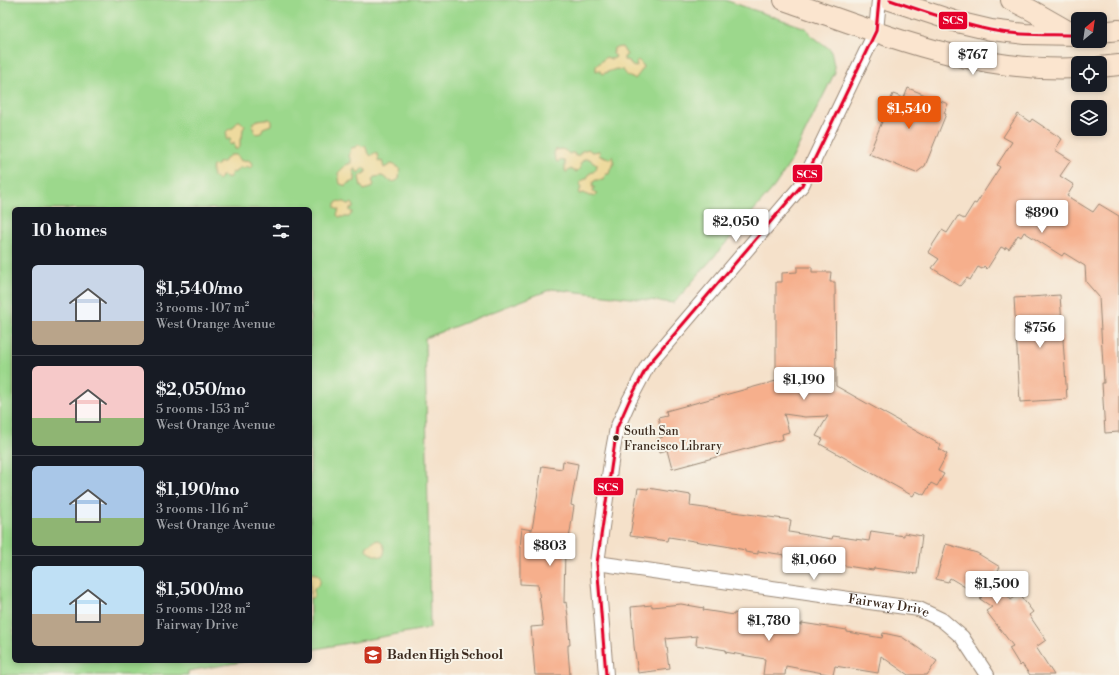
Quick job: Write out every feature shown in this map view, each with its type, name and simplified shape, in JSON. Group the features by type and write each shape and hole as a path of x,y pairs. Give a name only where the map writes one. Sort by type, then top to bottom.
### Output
{"main road":[{"path":"784,0 942,53 985,62 1021,67 1071,68"},
{"path":"890,0 957,22 991,30 1026,34 1071,35"},
{"path":"1011,0 1071,32"},
{"path":"1107,31 1119,30"},
{"path":"1107,66 1119,65"}],"street":[{"path":"606,675 597,563 617,428 648,365 802,185 876,31 879,0"},
{"name":"Fairway Drive","path":"597,563 919,609 942,620 962,637 987,675"}],"green space":[{"path":"0,0 725,0 806,28 811,35 831,50 835,72 790,163 774,187 674,303 552,289 425,338 430,628 312,650 312,207 12,207 12,663 235,663 188,671 188,675 0,675"}],"sand":[{"path":"622,47 627,55 624,57 624,60 629,61 632,66 637,66 636,62 638,60 643,65 642,70 635,79 628,76 623,70 616,69 602,74 599,70 596,71 596,66 606,57 611,59 615,58 616,56 613,54 614,48"},
{"path":"269,118 271,120 271,125 263,128 261,133 256,134 254,131 255,128 252,127 253,124 256,121"},
{"path":"238,121 245,126 243,129 242,138 240,139 240,147 235,149 234,143 231,145 229,143 231,140 230,138 227,140 226,132 233,128"},
{"path":"357,145 363,147 365,145 371,156 374,153 377,154 379,157 379,162 382,161 384,168 392,164 398,167 400,169 399,179 397,181 392,181 382,176 374,177 372,180 374,185 364,190 361,186 359,177 366,172 366,170 363,168 358,173 355,168 353,171 355,181 348,183 346,186 340,184 338,173 346,165 351,163 351,159 349,157 351,148 356,147"},
{"path":"562,149 569,154 574,153 575,156 588,149 592,152 599,151 600,156 610,159 612,156 614,164 610,169 609,174 606,174 603,180 596,180 593,182 592,187 595,187 593,190 594,193 597,193 595,196 589,196 584,193 579,194 581,187 580,182 587,178 590,173 596,169 597,164 593,163 590,159 584,159 580,164 581,168 576,172 571,169 566,172 565,162 562,160 557,162 554,155 555,150"},
{"path":"230,155 237,155 241,161 248,160 251,162 252,166 250,168 247,166 243,169 241,167 234,173 232,172 230,177 226,178 223,175 218,180 212,174 213,166 218,165 219,162 223,162"},
{"path":"340,201 349,205 352,203 354,206 353,208 350,208 350,211 353,212 349,217 339,217 337,215 339,210 335,208 335,205"},
{"path":"379,540 384,548 384,555 382,557 374,555 366,550 367,546"},
{"path":"312,573 320,577 320,583 314,589 314,596 312,598"}],"building":[{"path":"908,88 948,104 944,113 946,114 925,166 916,173 869,154 893,94 904,98"},
{"path":"1018,114 1030,122 1032,119 1062,139 1055,150 1071,160 1060,176 1074,185 1067,196 1093,212 1099,204 1119,216 1119,432 1105,433 1102,383 1104,383 1099,297 1086,282 1085,266 1064,253 1062,256 1024,232 1021,237 1018,235 1009,249 1006,247 1005,249 1001,247 987,269 984,266 982,269 978,267 970,280 967,278 960,286 932,268 939,259 928,252 942,230 947,233 958,216 964,219 974,203 976,204 1000,167 997,165 1012,142 1003,137"},
{"path":"797,267 812,267 812,272 831,272 830,282 835,282 836,386 941,445 939,449 947,454 938,471 944,474 937,486 931,483 924,495 916,491 913,496 820,444 823,439 816,436 828,416 805,417 784,414 789,432 782,434 783,439 672,469 667,450 660,452 657,439 663,437 658,418 667,416 666,411 776,381 776,282 782,282 782,273 797,272"},
{"path":"1060,295 1067,399 1020,402 1014,298"},
{"path":"563,461 578,464 571,505 574,506 568,547 565,547 564,603 566,602 568,616 570,675 535,675 531,627 543,626 538,585 520,584 519,547 521,528 532,530 542,466 562,469"},
{"path":"638,488 648,488 691,495 690,506 791,520 789,532 832,539 833,536 869,541 871,531 904,536 904,533 922,536 917,574 874,568 873,570 840,565 840,567 784,558 785,555 758,551 758,554 745,552 745,550 725,546 669,537 668,541 630,536"},
{"path":"946,544 977,553 1000,567 994,577 1011,600 1019,594 1033,612 1029,615 1046,640 1036,647 1054,675 1030,675 1022,664 1020,666 1009,648 1013,646 986,611 992,607 980,599 982,597 950,578 948,582 936,579"},
{"path":"681,604 704,608 703,610 734,615 734,613 749,615 748,620 778,624 778,622 802,625 802,623 847,630 847,632 882,638 883,633 902,637 937,661 927,675 908,675 881,656 878,673 835,666 833,675 786,666 785,675 763,675 765,659 696,645 697,636 666,639 670,669 638,673 631,607 652,605 652,607"}],"transit line":[{"name":"SCS","path":"606,675 597,563 617,428 648,365 802,185 876,31 879,0"},
{"name":"SCS","path":"890,0 952,20 990,30 1023,34 1071,35"}],"place":[{"name":"South San Francisco Library","path":"616,438"},
{"name":"Baden High School","path":"373,655"}]}
